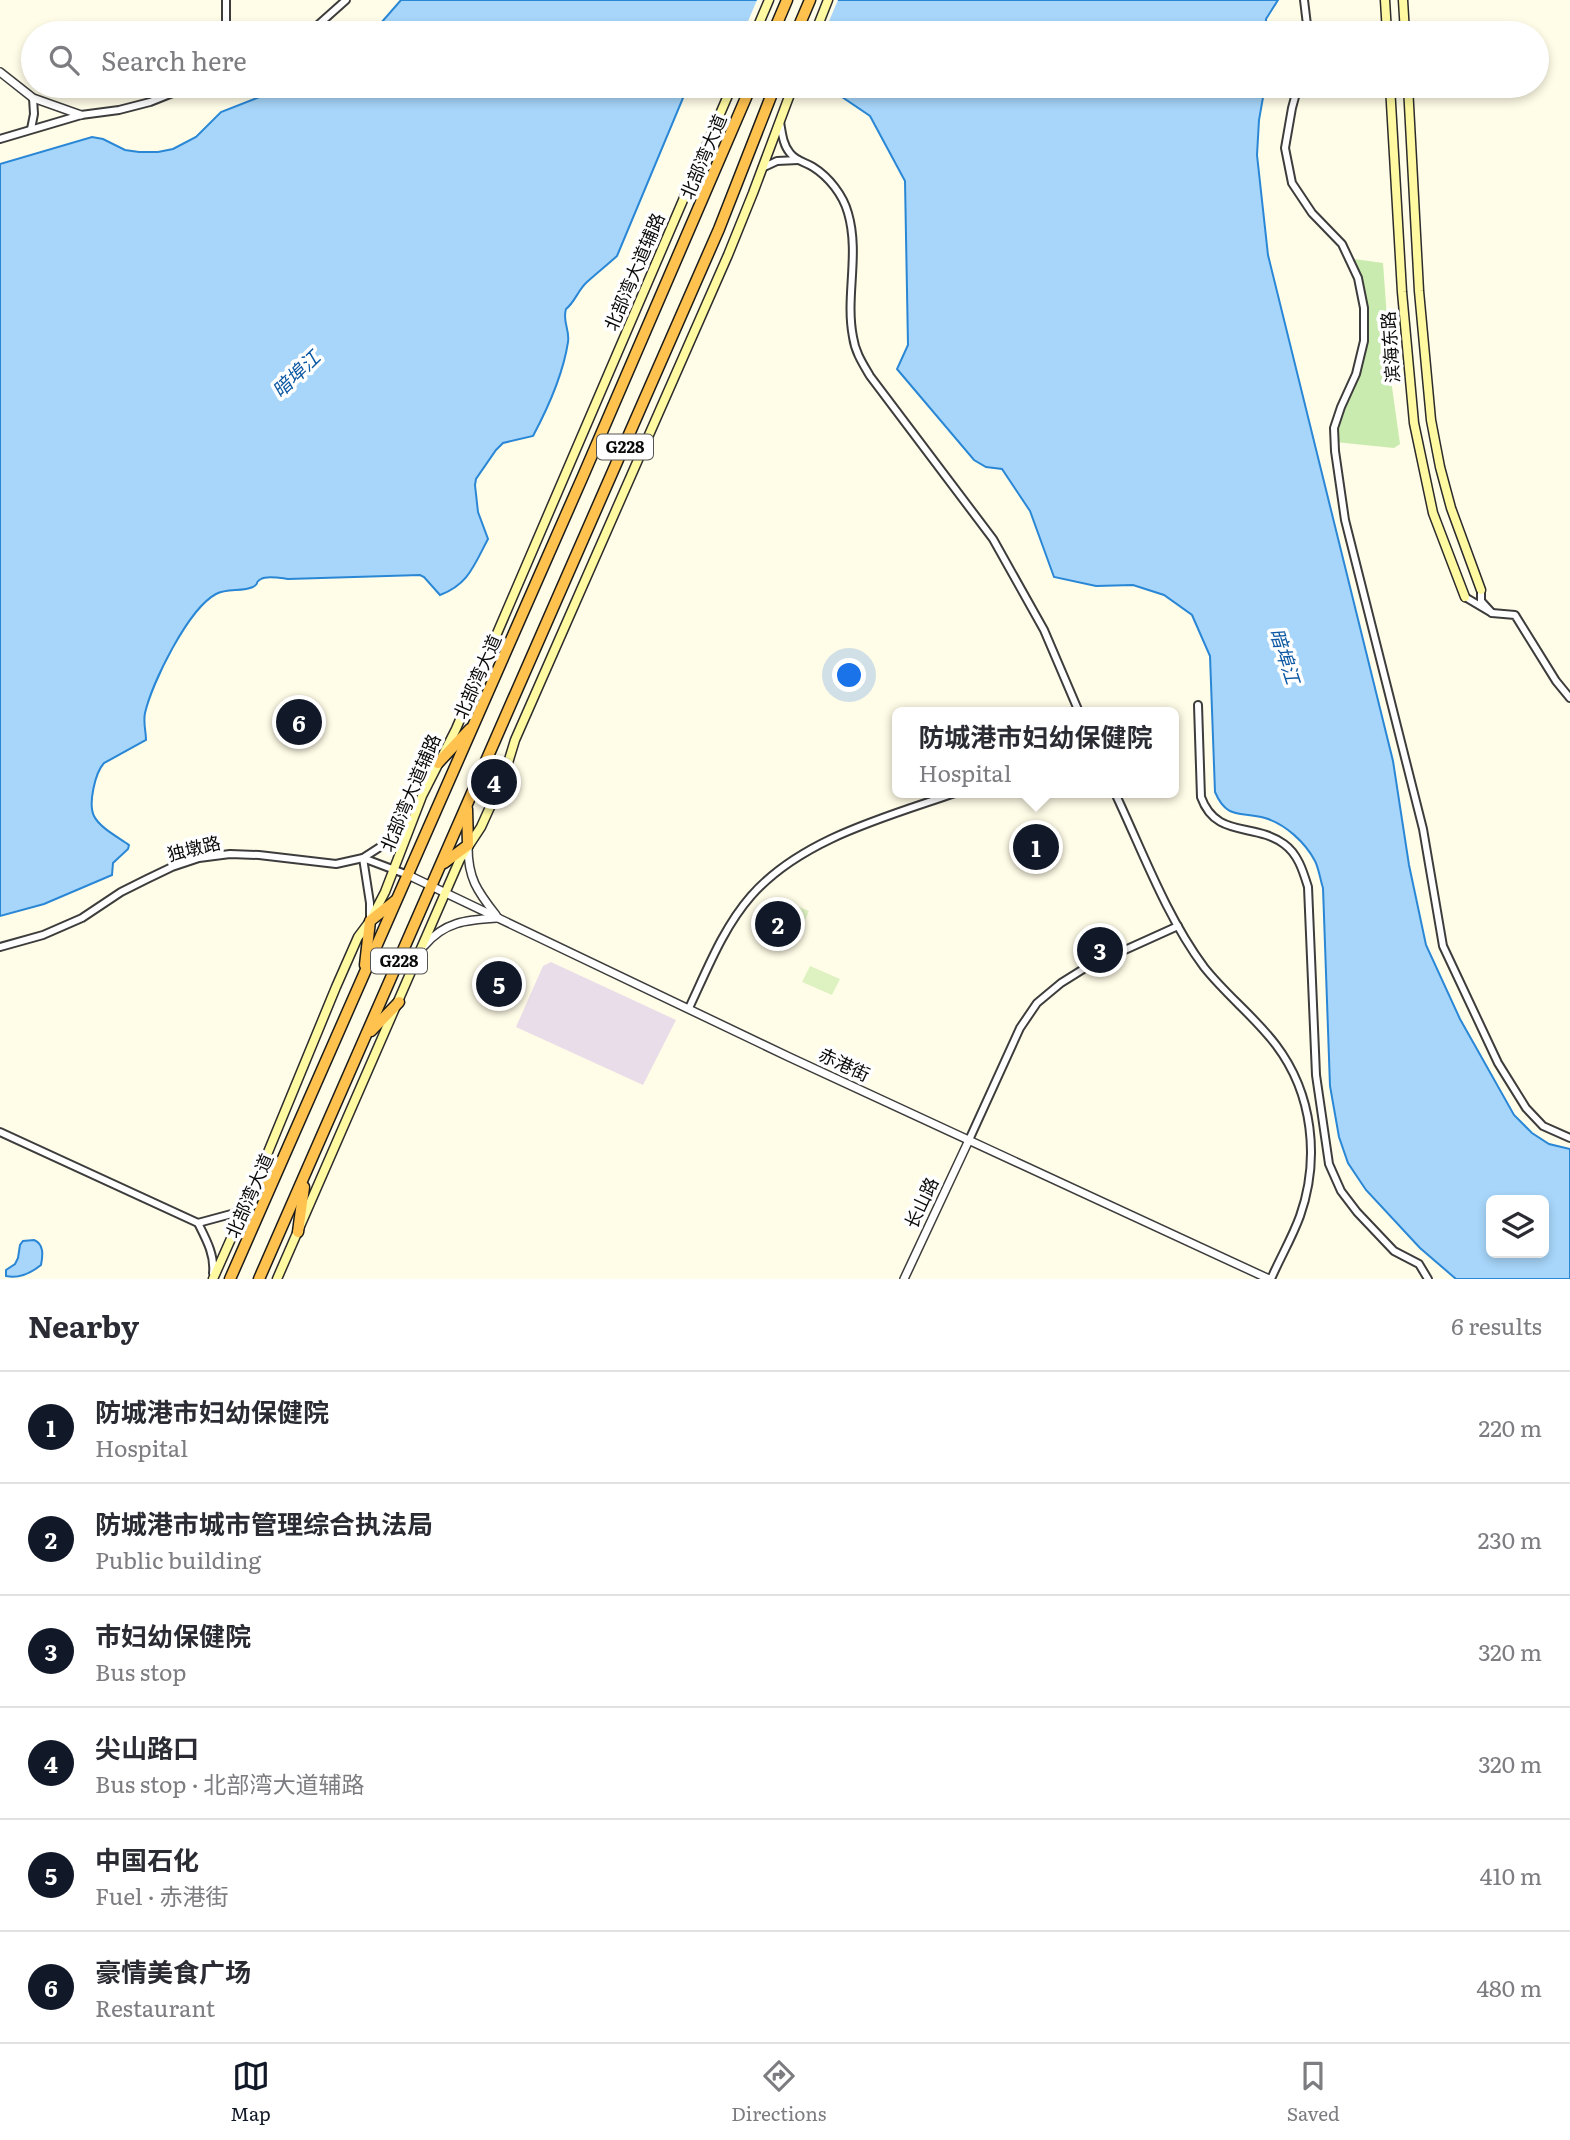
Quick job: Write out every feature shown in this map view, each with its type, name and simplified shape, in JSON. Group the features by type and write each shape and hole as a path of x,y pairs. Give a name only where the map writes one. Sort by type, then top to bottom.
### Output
{"highway":[{"path":"779,21 787,0"},
{"path":"801,21 810,0"},
{"name":"北部湾大道","path":"230,1279 746,98"},
{"name":"G228","path":"259,1279 719,229 770,98"},
{"path":"438,763 475,723"},
{"path":"442,864 468,845 467,805"},
{"path":"365,974 370,921 398,898"},
{"path":"366,1036 399,1002"},
{"path":"250,1196 283,1159"},
{"path":"298,1232 306,1173"}],"main road":[{"path":"760,21 769,0"},
{"path":"819,21 828,0"},
{"path":"1404,2 1405,21"},
{"path":"1385,3 1386,21"},
{"name":"北部湾大道辅路","path":"213,1279 336,987 358,937 370,921 395,870 422,796 456,729 727,98"},
{"path":"277,1279 460,859 481,827 504,776 515,740 728,254 788,98"},
{"name":"滨海东路","path":"1391,98 1404,318 1414,423 1433,513 1465,597"},
{"name":"滨海东路","path":"1409,98 1419,291 1431,420 1451,508 1481,590"}],"street":[{"path":"226,0 226,21"},
{"path":"322,21 346,0"},
{"path":"1304,0 1307,21"},
{"path":"0,72 21,89"},
{"path":"31,129 33,98 81,115"},
{"path":"0,139 81,115 130,107 160,98"},
{"path":"1295,98 1286,148 1292,183 1312,213 1342,244 1358,278 1364,308 1364,341 1356,374 1334,428 1335,451 1345,520 1423,829 1443,946 1498,1063 1526,1108 1543,1126 1570,1138"},
{"path":"779,120 790,153 828,179 840,194 847,210 852,237 853,338 859,359 993,539 1044,630 1077,707"},
{"path":"762,168 777,161 797,160"},
{"path":"1481,590 1481,601 1492,613"},
{"path":"1465,597 1492,613 1515,615 1556,681 1570,698"},
{"path":"1198,705 1201,797 1204,806 1218,822 1267,835 1284,844 1298,862 1308,887 1315,1075 1329,1164 1334,1178 1357,1212 1394,1251 1419,1264 1428,1279"},
{"path":"370,921 363,858 394,838 406,825 422,796"},
{"path":"689,1009 735,918 752,895 786,865 849,830 941,798"},
{"path":"1117,798 1178,926 1204,967 1276,1045 1296,1079 1308,1116 1312,1143 1309,1184 1299,1217 1270,1279"},
{"path":"468,845 470,874 477,890 499,918"},
{"name":"独墩路","path":"0,947 82,918 121,892 172,867 199,858 230,854 259,855 336,864 363,858 408,875"},
{"name":"赤港街","path":"408,875 1270,1279"},
{"path":"422,948 434,934 447,926 469,920 499,918"},
{"path":"969,1140 1020,1028 1037,1003 1085,968 1178,926"},
{"path":"0,1132 198,1223 209,1244 214,1265 213,1279"},
{"name":"长山路","path":"904,1279 969,1140"},
{"path":"198,1223 235,1213 250,1196"}],"shaded area":[{"path":"551,962 676,1020 643,1085 516,1027 543,966"}],"green space":[{"path":"1354,259 1383,263 1392,387 1400,444 1394,448 1335,442 1339,417 1366,335 1364,302"},
{"path":"794,905 809,911 796,941 781,934"},
{"path":"810,966 840,979 832,995 802,982"}],"water":[{"path":"401,0 1278,0 1266,21 383,21"},
{"name":"暗埠江","path":"257,98 683,98 617,256 584,285 566,309 568,338 563,366 550,402 533,436 503,443 476,479 478,512 488,539 464,579 450,591 440,595 420,575 288,579 267,577 249,588 216,594 194,615 163,666 145,713 146,740 104,763 98,774 92,797 94,816 105,828 129,845 113,863 112,875 44,904 0,916 0,164 92,137 103,139 125,150 158,152 173,149 196,137 221,112"},
{"name":"暗埠江","path":"843,98 1263,98 1257,155 1268,255 1393,761 1409,865 1426,945 1460,1019 1514,1115 1532,1133 1549,1144 1570,1149 1570,1279 1456,1279 1420,1248 1366,1190 1348,1163 1339,1137 1330,1086 1323,888 1315,861 1306,847 1287,829 1265,818 1230,811 1224,807 1215,792 1210,656 1192,615 1164,595 1133,585 1096,586 1054,577 1030,511 1002,469 986,467 974,460 897,369 908,345 905,181 870,116"},
{"path":"34,1240 41,1247 41,1265 25,1275 6,1276 6,1270 15,1264 18,1258 23,1241"}],"pier":[{"path":"757,0 838,0 829,21 748,21"}],"place":[{"name":"豪情美食广场","path":"299,722"},
{"name":"尖山路口","path":"494,782"},
{"name":"防城港市妇幼保健院","path":"1036,847"},
{"name":"防城港市城市管理综合执法局","path":"778,924"},
{"name":"巿妇幼保健院","path":"1100,950"},
{"name":"中国石化","path":"499,984"}]}
